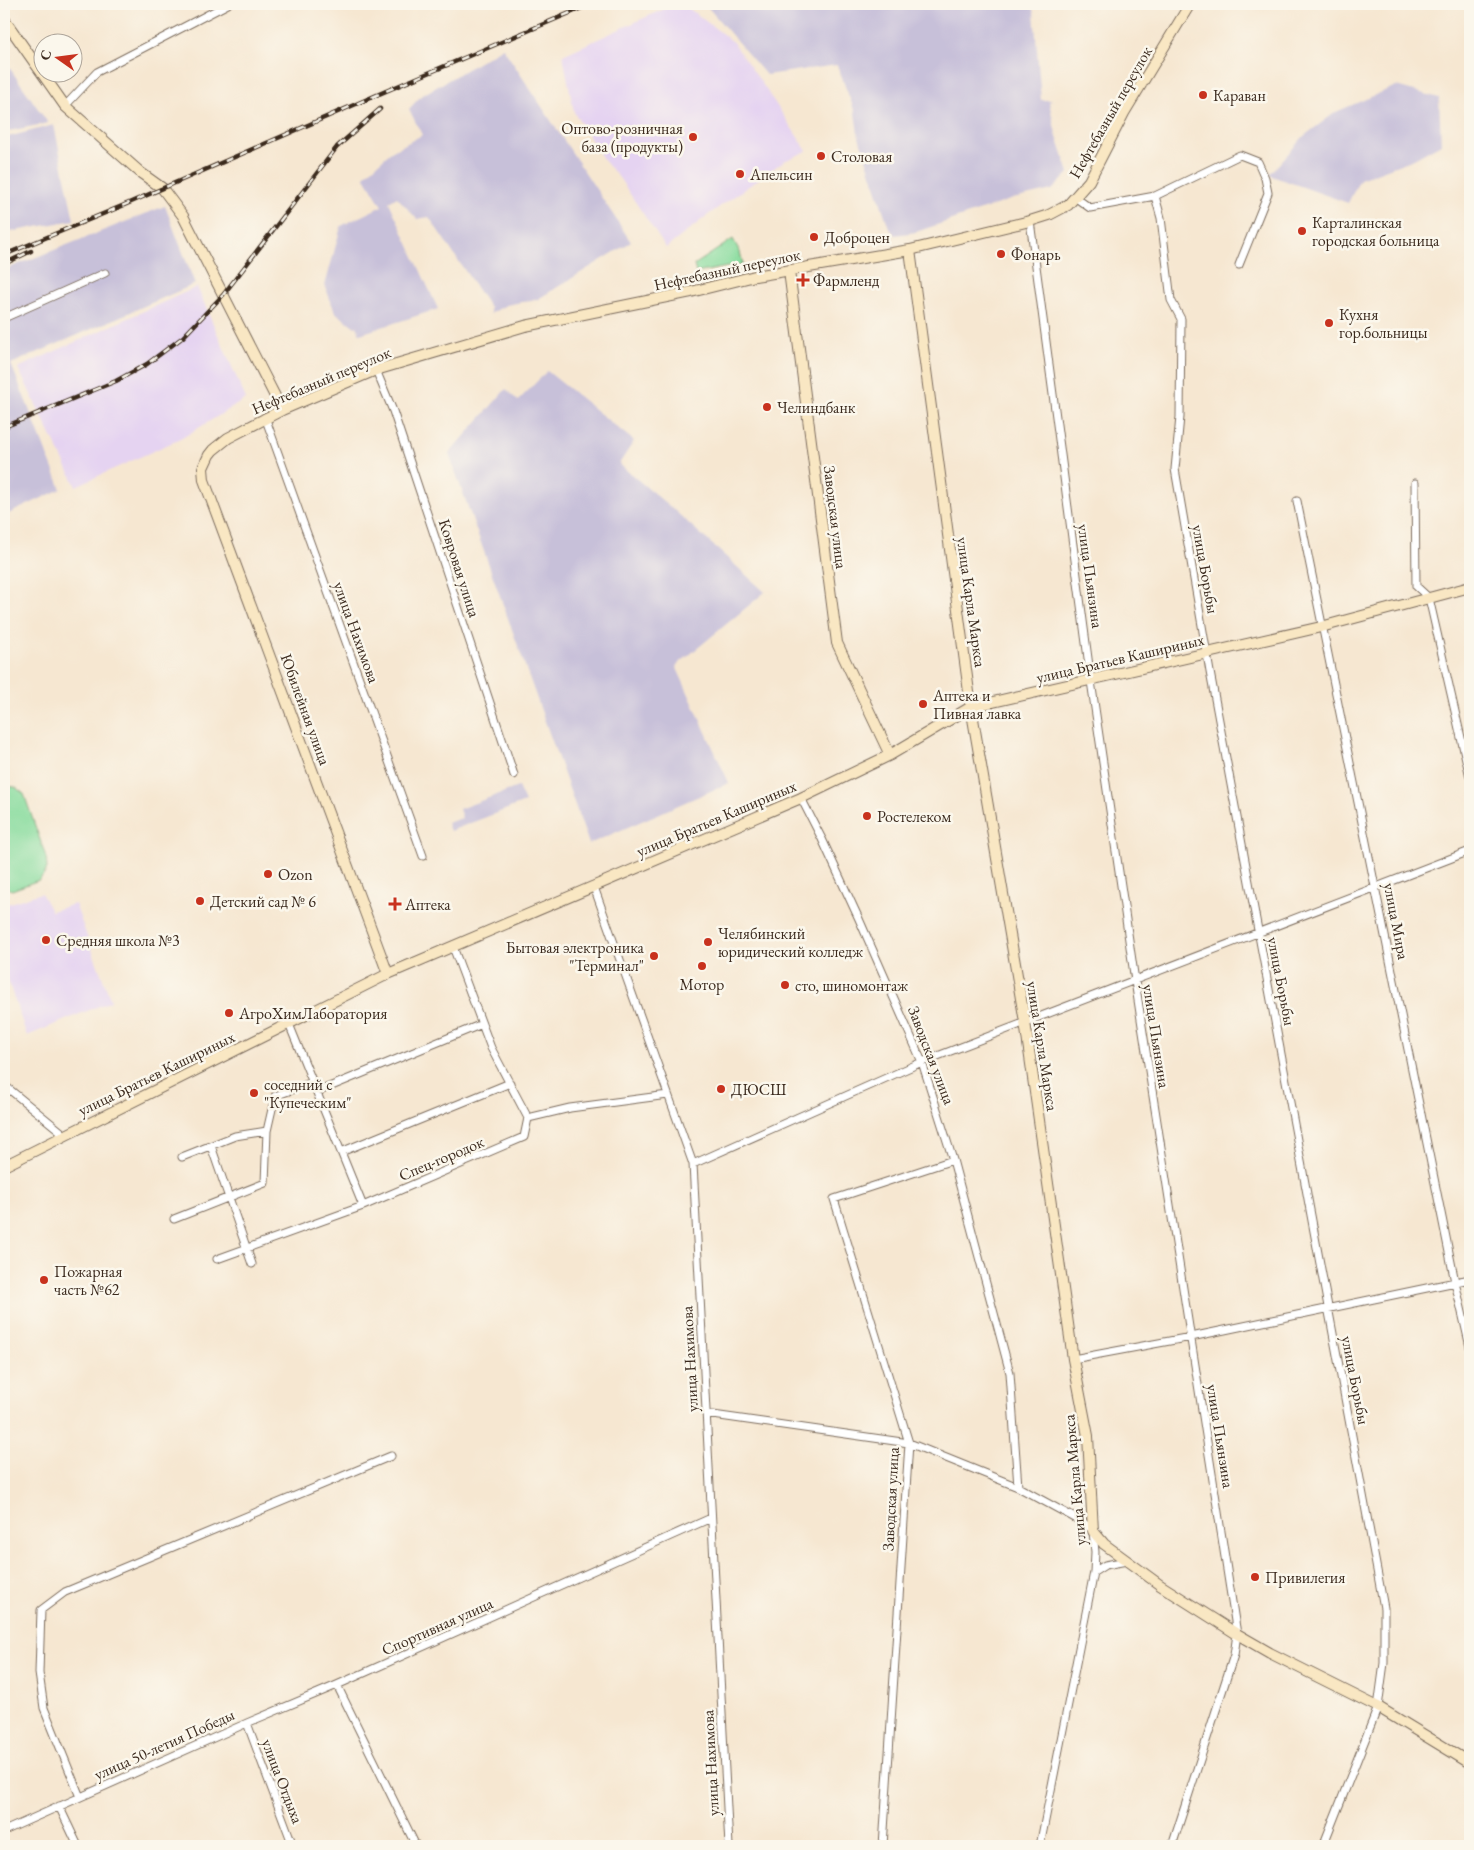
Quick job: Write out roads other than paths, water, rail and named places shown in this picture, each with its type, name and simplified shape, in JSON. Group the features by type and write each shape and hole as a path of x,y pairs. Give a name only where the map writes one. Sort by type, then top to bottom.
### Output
{"main road":[{"name":"Нефтебазный переулок","path":"209,455 228,438 266,417 376,370 525,326 691,292 755,276 910,250 1030,221 1055,212 1076,198 1089,181 1124,113 1190,4"},
{"path":"4,19 65,106 141,173 162,188 183,216 282,410"},
{"name":"улица Карла Маркса","path":"910,250 971,707 1025,1022 1073,1358 1088,1436 1093,1531"},
{"name":"Заводская улица","path":"789,271 837,643 890,755"},
{"name":"Юбилейная улица","path":"209,455 203,468 204,480 388,974"},
{"name":"улица Братьев Кашириных","path":"4,1166 64,1134 388,974 801,798 890,755 971,707 1321,627 1470,587"},
{"path":"1093,1531 1104,1544 1160,1585 1237,1634 1378,1707 1470,1763"}],"street":[{"path":"65,106 97,72 228,4"},
{"path":"1076,198 1090,208 1155,196 1240,155 1258,162 1265,178 1268,193 1239,264"},
{"name":"улица Борьбы","path":"1155,196 1161,218 1171,300 1181,319 1180,417 1175,469 1207,653 1384,1608 1384,1663 1378,1707 1323,1846"},
{"name":"улица Пьянзина","path":"1030,221 1091,681 1134,981 1237,1634 1234,1655 1172,1846"},
{"path":"4,318 105,273"},
{"name":"Ковровая улица","path":"376,370 393,410 514,775"},
{"name":"улица Нахимова","path":"266,417 423,856"},
{"path":"1415,483 1416,586 1429,598 1470,777"},
{"name":"улица Мира","path":"1297,502 1455,1282 1470,1347"},
{"name":"Заводская улица","path":"801,798 859,919 922,1062 953,1160 1010,1373 1018,1488"},
{"path":"693,1164 922,1062 1470,851"},
{"name":"улица Нахимова","path":"594,887 693,1164 729,1846"},
{"path":"452,947 491,1048 528,1118 570,1108 668,1095"},
{"path":"290,1024 363,1206"},
{"path":"317,1092 482,1024"},
{"path":"174,1219 265,1183 267,1131 275,1096 313,1082"},
{"path":"341,1152 510,1083"},
{"path":"4,1086 64,1134"},
{"name":"Спец-городок","path":"217,1259 363,1206 524,1138 528,1118"},
{"path":"182,1157 235,1136 267,1131"},
{"path":"211,1146 252,1264"},
{"name":"Заводская улица","path":"884,1846 909,1443 834,1199 953,1160"},
{"path":"1073,1358 1470,1280"},
{"path":"706,1414 909,1443 1018,1488 1084,1523 1093,1531"},
{"path":"80,1797 44,1708 40,1673 41,1610 65,1592 391,1456"},
{"name":"Спортивная улица","path":"337,1685 711,1518"},
{"name":"улица Карла Маркса","path":"1040,1846 1094,1572 1093,1531"},
{"path":"1094,1572 1105,1565 1127,1561"},
{"path":"337,1685 416,1846"},
{"name":"улица 50-летия Победы","path":"4,1831 337,1685"},
{"name":"улица Отдыха","path":"247,1723 292,1843 288,1846"},
{"path":"59,1806 78,1846"}],"railway":[{"path":"4,255 591,4"},
{"path":"4,427 116,381 147,364 183,337 223,295 337,147 380,109"},
{"path":"4,264 31,251"}],"place":[{"name":"Караван","path":"1203,95"},
{"name":"Оптово-розничная база (продукты)","path":"693,137"},
{"name":"Столовая","path":"821,156"},
{"name":"Апельсин","path":"740,174"},
{"name":"Карталинская городская больница","path":"1302,231"},
{"name":"Доброцен","path":"814,237"},
{"name":"Фонарь","path":"1001,254"},
{"name":"Фармленд","path":"803,280"},
{"name":"Кухня гор.больницы","path":"1329,323"},
{"name":"Челиндбанк","path":"767,407"},
{"name":"Аптека и Пивная лавка","path":"923,704"},
{"name":"Ростелеком","path":"867,816"},
{"name":"Ozon","path":"268,874"},
{"name":"Детский сад № 6","path":"200,901"},
{"name":"Аптека","path":"395,904"},
{"name":"Средняя школа №3","path":"46,940"},
{"name":"Челябинский юридический колледж","path":"708,942"},
{"name":"Бытовая электроника \"Терминал\"","path":"654,956"},
{"name":"Мотор","path":"702,966"},
{"name":"сто, шиномонтаж","path":"785,985"},
{"name":"АгроХимЛаборатория","path":"229,1013"},
{"name":"ДЮСШ","path":"721,1089"},
{"name":"соседний с \"Купеческим\"","path":"254,1093"},
{"name":"Пожарная часть №62","path":"44,1280"},
{"name":"Привилегия","path":"1255,1577"}]}
